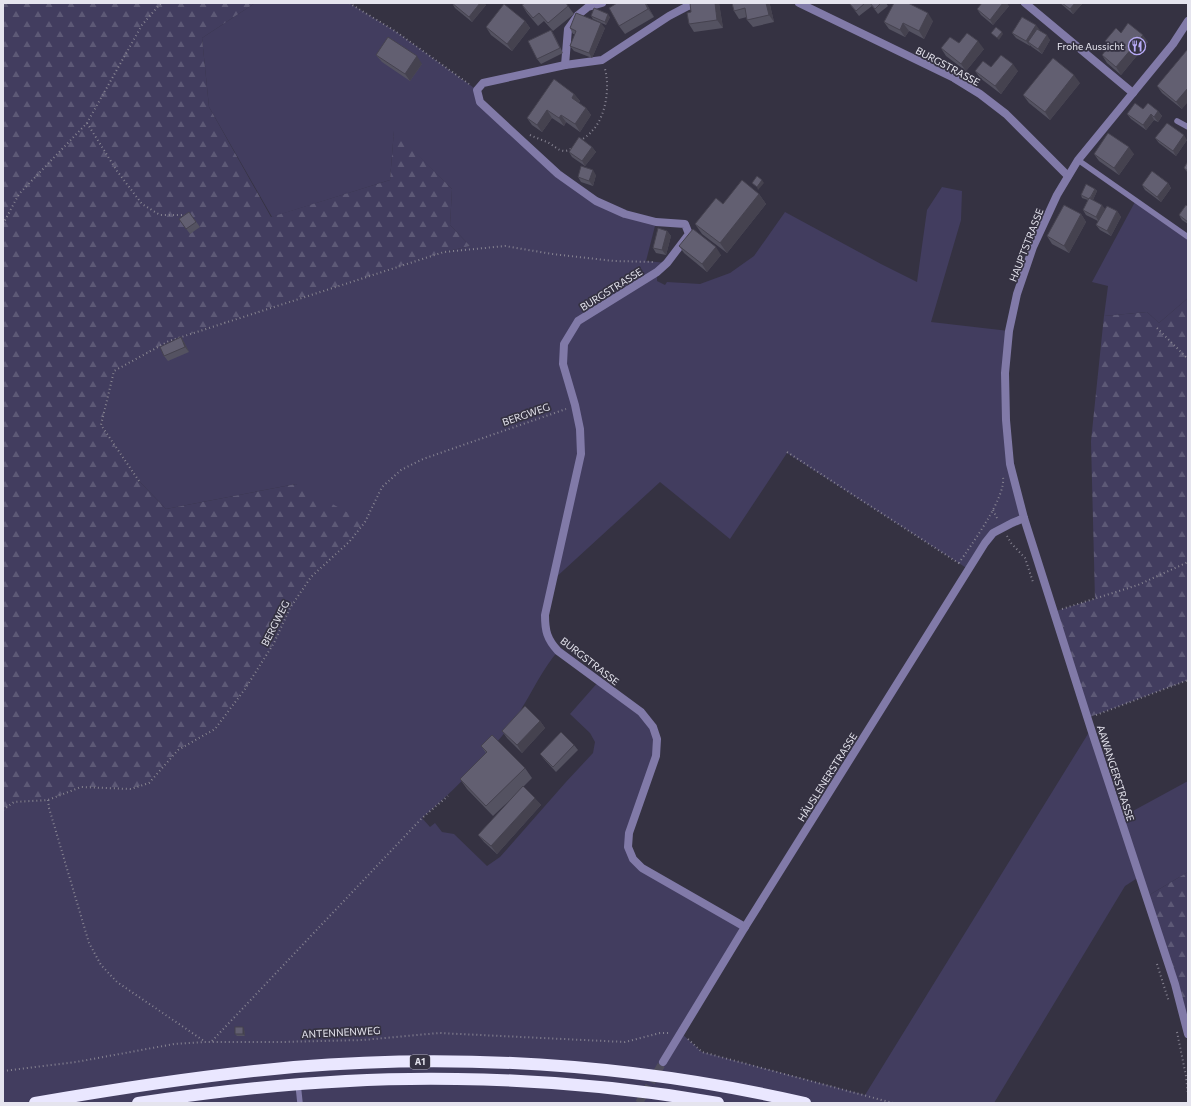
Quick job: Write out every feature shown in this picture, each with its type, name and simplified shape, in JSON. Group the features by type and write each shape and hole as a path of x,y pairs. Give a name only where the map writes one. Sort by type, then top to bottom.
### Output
{"highway":[{"name":"A1","path":"35,1103 150,1084 260,1070 361,1063 452,1062 543,1065 631,1073 716,1086 805,1103"},
{"name":"A1","path":"138,1103 237,1090 298,1084 365,1080 419,1079 517,1080 608,1088 718,1103"}],"street":[{"path":"565,65 568,29 578,15 588,7 602,3"},
{"path":"677,3 688,6"},
{"path":"477,90 483,83 565,65 602,60 669,16 688,6 701,3"},
{"name":"BURGSTRASSE","path":"799,3 954,78 980,94 1006,114 1068,176"},
{"path":"1025,3 1132,93"},
{"name":"HAUPTSTRASSE","path":"1024,518 1010,464 1006,420 1005,373 1009,331 1017,294 1028,260 1047,215 1078,160 1173,44 1188,21"},
{"name":"BURGSTRASSE","path":"477,90 480,102 558,174 596,201 625,214 656,222 685,224 689,234 668,263 657,272 578,322 564,344 563,364 575,405 580,429 581,454 545,615 545,629 550,642 558,651 642,712 652,727 657,739 656,756 629,833 628,847 633,859 642,868 745,927"},
{"name":"AAWANGERSTRASSE","path":"1024,518 1087,718 1175,984 1188,1034"},
{"name":"HÄUSLENERSTRASSE","path":"663,1062 745,927 985,543 993,532 1024,518"}],"lane":[{"path":"1176,120 1188,127"},
{"path":"1078,160 1188,237"},
{"path":"298,1084 300,1103"}],"path":[{"path":"3,224 19,194 87,123 142,24 161,3"},
{"path":"349,3 395,31 477,90"},
{"path":"526,133 564,152 570,150 593,130 600,120 604,109 607,88 607,78 602,60"},
{"path":"87,123 117,171 142,204 160,215 187,215"},
{"path":"139,481 101,425 114,371 169,341 444,252 504,246 552,254 614,261 668,263"},
{"path":"1157,328 1188,358"},
{"name":"BERGWEG","path":"3,810 14,802 48,800 82,787 131,789 149,783 178,750 215,729 245,689 274,643 290,608 311,577 350,541 365,522 382,487 401,470 423,459 575,405"},
{"path":"787,452 954,560"},
{"path":"1011,543 1025,558 1035,588"},
{"path":"1053,612 1138,585 1188,562"},
{"path":"1087,718 1188,680"},
{"path":"212,1042 422,818 448,796"},
{"path":"48,800 49,808 89,943 101,965 117,982 204,1042"},
{"path":"1157,962 1170,1004"},
{"path":"1175,1026 1186,1076 1188,1095"},
{"name":"ANTENNENWEG","path":"3,1071 76,1062 174,1044 204,1042 363,1040 439,1033 625,1042 660,1032 681,1032"},
{"path":"681,1032 702,1052 893,1103"}],"green space":[{"path":"3,3 255,3 202,38 209,107 271,217 390,180 394,130 452,189 450,225 470,246 444,252 169,341 114,371 101,425 139,481 166,509 296,484 365,522 350,541 311,577 290,608 274,643 245,689 215,729 178,750 149,783 131,789 81,787 48,800 14,802 3,810"},
{"path":"255,3 349,3 395,31 477,90 480,102 558,174 597,202 656,222 646,261 667,263 657,272 657,281 665,285 667,282 700,284 730,273 754,256 785,212 917,282 927,210 942,187 962,191 961,220 931,322 1009,331 1006,420 1024,518 1003,528 968,569 787,453 730,539 660,482 553,580 545,629 558,651 542,673 519,713 498,742 449,794 422,818 430,827 435,823 442,832 454,834 487,866 500,857 593,753 595,742 590,733 570,714 599,681 653,727 656,756 629,833 633,859 745,927 681,1033 702,1052 865,1095 1091,729 1120,818 1188,781 1188,872 1146,897 1139,877 1125,886 994,1103 3,1103 3,810 14,802 48,800 81,787 131,789 149,783 178,750 215,729 245,689 274,643 290,608 311,577 350,541 296,484 166,509 139,481 101,425 114,371 169,341 444,252 470,246 450,225 452,189 394,131 390,180 272,217 209,107 202,38"},
{"path":"1136,200 1188,237 1188,298 1159,323 1147,312 1104,316 1108,286 1092,282"},
{"path":"1188,298 1188,680 1087,718 1053,612 1095,599 1091,441 1104,316 1147,312 1159,323"},
{"path":"1188,872 1188,1034 1146,897"}],"building":[{"path":"452,3 480,3 469,17"},
{"path":"525,3 566,3 568,6 548,23 539,13 533,18 522,5"},
{"path":"617,3 645,3 648,9 619,26 609,8"},
{"path":"690,3 715,3 717,20 689,24 687,13 691,12"},
{"path":"732,3 766,3 769,15 747,20 745,8 734,11"},
{"path":"849,3 865,3 856,11"},
{"path":"870,3 881,3 875,9"},
{"path":"894,3 908,3 928,13 919,31 903,23 900,30 884,22"},
{"path":"982,3 1003,3 990,20 977,9"},
{"path":"1062,3 1075,3 1070,9"},
{"path":"504,4 525,21 507,44 486,27"},
{"path":"594,8 608,14 605,22 591,16"},
{"path":"576,13 601,23 589,53 570,46 576,31 570,28"},
{"path":"1022,17 1036,25 1026,41 1012,33"},
{"path":"1128,23 1143,35 1116,67 1102,55 1110,45 1105,41 1116,28 1121,33"},
{"path":"996,27 1002,32 997,38 991,33"},
{"path":"1037,29 1047,35 1038,49 1028,42"},
{"path":"551,30 560,48 537,59 528,41"},
{"path":"967,33 978,41 961,64 941,48 950,37 959,43"},
{"path":"388,37 417,56 405,74 376,55"},
{"path":"1187,50 1188,88 1176,102 1157,86"},
{"path":"1001,55 1013,64 995,86 975,71 983,61 991,67"},
{"path":"1053,58 1074,75 1045,112 1023,95"},
{"path":"554,79 574,94 572,98 586,108 575,124 561,115 559,118 547,110 537,125 527,118"},
{"path":"1135,103 1143,109 1148,103 1158,111 1154,117 1151,114 1143,125 1127,114"},
{"path":"1167,123 1184,135 1173,151 1155,138"},
{"path":"1108,133 1129,147 1114,168 1094,154"},
{"path":"579,137 592,147 582,161 569,152"},
{"path":"1188,161 1188,171 1184,168"},
{"path":"581,166 593,170 589,181 578,177"},
{"path":"1152,171 1168,183 1157,197 1142,185"},
{"path":"757,176 762,180 757,187 752,183"},
{"path":"742,180 759,194 720,243 695,224 716,198 723,204"},
{"path":"1086,184 1095,189 1089,199 1081,195"},
{"path":"1089,198 1102,205 1096,217 1083,210"},
{"path":"1064,205 1081,214 1064,246 1047,236"},
{"path":"1186,205 1188,207 1188,222 1179,215"},
{"path":"1107,206 1117,211 1107,231 1096,225"},
{"path":"189,212 196,222 186,229 179,219"},
{"path":"658,228 667,231 662,250 653,248"},
{"path":"693,229 716,247 702,264 679,246"},
{"path":"181,337 185,347 164,356 160,347"},
{"path":"525,706 540,721 517,745 502,731"},
{"path":"561,732 574,745 553,767 540,754"},
{"path":"492,735 525,768 486,806 460,779 487,752 481,746"},
{"path":"523,786 535,798 491,846 478,835"},
{"path":"235,1027 243,1027 243,1034 235,1034"}],"tunnel":[{"path":"639,1103 663,1062"}],"place":[{"name":"Frohe Aussicht","path":"1137,46"}]}
